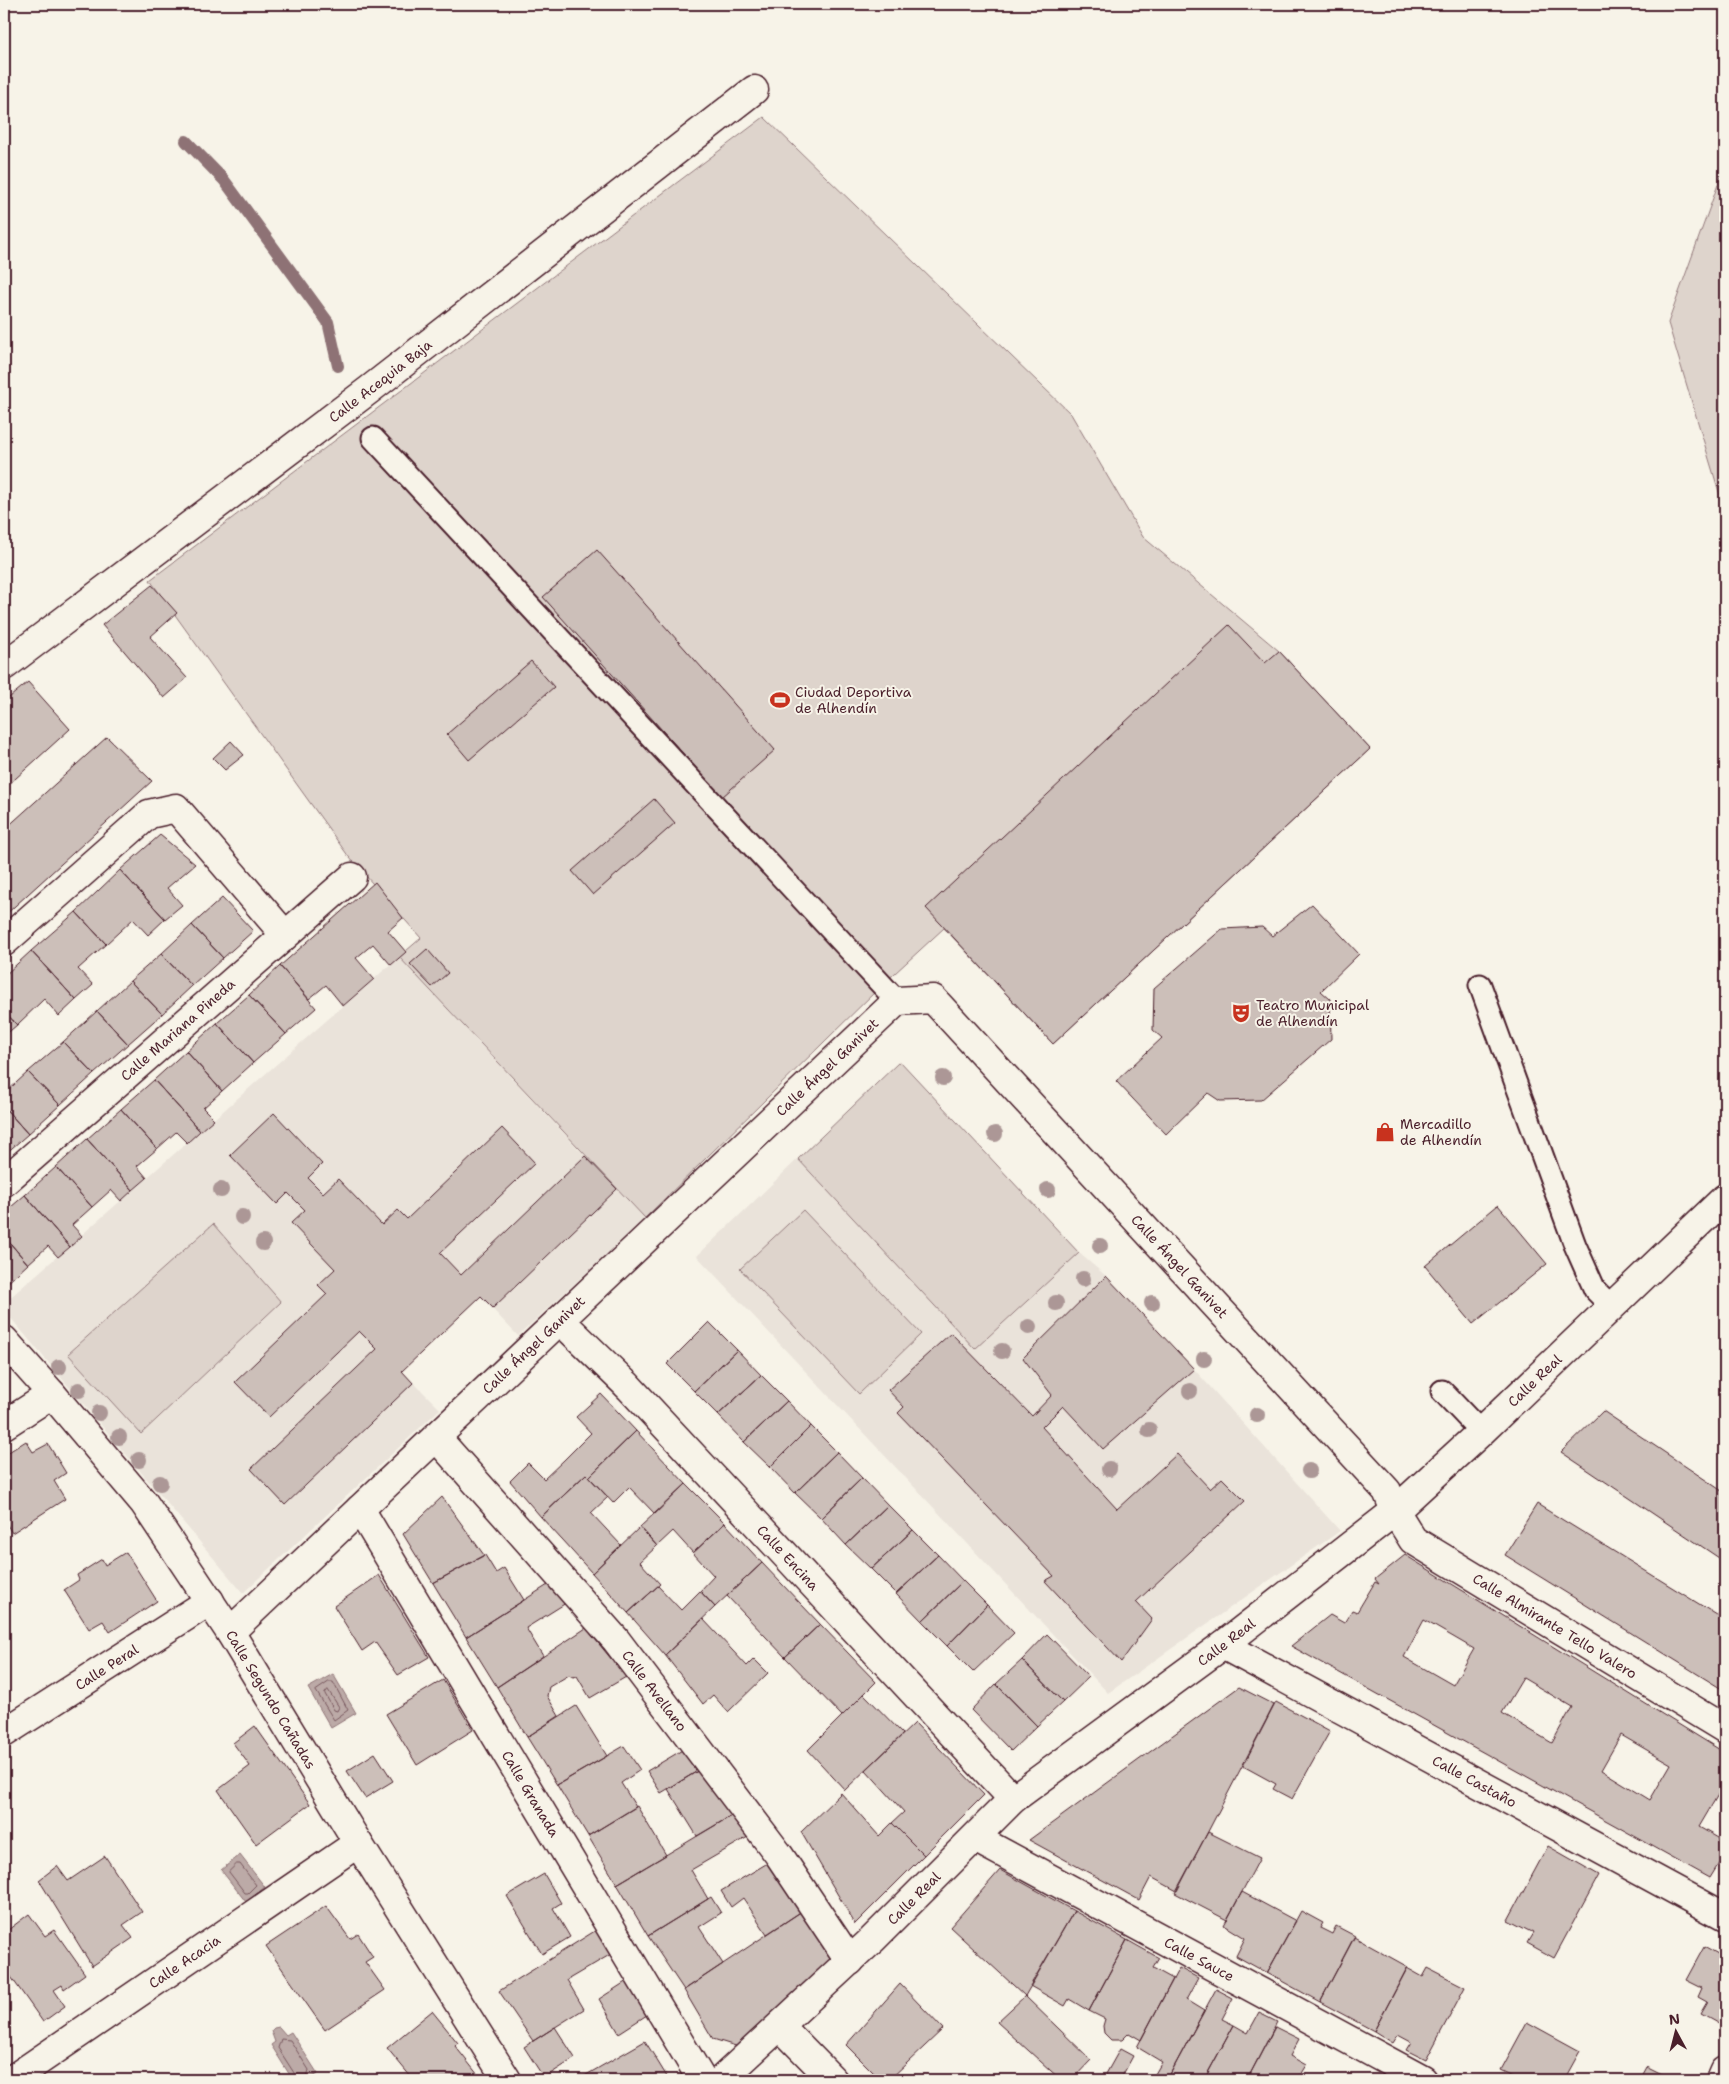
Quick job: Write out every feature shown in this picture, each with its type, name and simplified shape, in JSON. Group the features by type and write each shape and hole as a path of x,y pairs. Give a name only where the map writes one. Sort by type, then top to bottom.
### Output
{"street":[{"name":"Calle Acequia Baja","path":"4,666 369,390 754,90"},
{"path":"4,942 149,814 176,808 285,935"},
{"name":"Calle Mariana Pineda","path":"4,1182 352,877"},
{"name":"Calle Ángel Ganivet","path":"230,1632 897,1001 933,999 1387,1491 1395,1511"},
{"name":"Calle Real","path":"722,2080 850,1961 1013,1799 1223,1645 1395,1511 1481,1432 1725,1198"},
{"name":"Calle Encina","path":"560,1320 627,1385 1013,1799"},
{"name":"Calle Segundo Cañadas","path":"4,1340 144,1503 230,1632 358,1843 507,2080"},
{"path":"4,1424 52,1394"},
{"name":"Calle Avellano","path":"436,1437 616,1640 780,1855 850,1961"},
{"name":"Calle Granada","path":"360,1509 702,2080"},
{"name":"Calle Almirante Tello Valero","path":"1395,1511 1413,1540 1725,1729"},
{"name":"Calle Peral","path":"4,1733 210,1601"},
{"name":"Calle Castaño","path":"1223,1645 1725,1917"},
{"name":"Calle Sauce","path":"974,1838 1423,2080"},
{"name":"Calle Acacia","path":"11,2080 358,1843"},
{"path":"781,2027 833,2080"},
{"path":"1720,2080 1725,2071"}],"lane":[{"path":"373,438 897,1001"},
{"path":"1480,985 1575,1245 1595,1290 1612,1307"},
{"path":"1442,1391 1481,1432"}],"shaded area":[{"name":"Ciudad Deportiva de Alhendín","path":"764,117 1071,414 1143,537 1279,651 1370,749 1053,1044 944,928 882,985 645,1218 399,957 421,938 349,857 150,580"},
{"path":"1725,165 1725,512 1668,323"},
{"path":"399,957 645,1218 518,1336 481,1297 402,1371 440,1409 243,1593 4,1310 4,1303"},
{"path":"900,1061 1079,1253 1106,1276 1194,1369 1340,1531 1108,1693 697,1256"},
{"path":"900,1061 1079,1253 975,1349 798,1159"},
{"path":"803,1210 921,1334 859,1394 740,1269"},
{"path":"213,1224 281,1302 141,1434 68,1354"}],"water":[{"path":"333,1674 356,1713 331,1728 308,1688"},
{"path":"240,1855 265,1887 246,1902 221,1870"},
{"path":"279,2027 286,2035 291,2032 318,2074 308,2080 293,2080 271,2045 275,2042 271,2031"}],"building":[{"path":"597,550 775,750 722,797 543,597"},
{"path":"152,585 177,613 150,637 187,678 164,698 102,625"},
{"path":"1229,625 1265,663 1279,651 1370,749 1053,1044 926,908"},
{"path":"531,661 554,687 469,760 447,734"},
{"path":"28,682 70,729 4,789 4,702"},
{"path":"107,737 152,781 4,916 4,830"},
{"path":"231,741 244,755 225,770 213,758"},
{"path":"654,799 675,823 593,895 572,871"},
{"path":"160,835 195,864 167,888 182,905 165,919 120,870"},
{"path":"120,870 165,919 148,935 133,919 106,944 76,912"},
{"path":"375,882 403,918 388,931 406,952 391,965 373,944 356,958 374,979 343,1006 326,985 309,999 280,966"},
{"path":"222,898 253,931 223,958 192,925"},
{"path":"1312,904 1359,954 1321,991 1330,999 1331,1039 1261,1100 1220,1101 1208,1093 1166,1134 1116,1081 1162,1038 1153,1030 1154,988 1222,929 1262,927 1272,936"},
{"path":"76,912 106,944 78,969 93,985 76,1000 31,951"},
{"path":"192,925 223,958 192,986 161,954"},
{"path":"427,949 448,973 432,987 410,964"},
{"path":"31,951 76,1000 59,1016 44,999 17,1025 4,1011 4,976"},
{"path":"161,954 192,986 162,1014 130,981"},
{"path":"280,966 316,1008 286,1034 249,995"},
{"path":"130,981 162,1014 128,1044 97,1011"},
{"path":"249,995 286,1034 253,1063 217,1023"},
{"path":"4,1011 17,1025 4,1036"},
{"path":"97,1011 128,1044 94,1074 63,1042"},
{"path":"217,1023 253,1063 222,1091 186,1051"},
{"path":"63,1042 94,1074 60,1105 28,1072"},
{"path":"186,1051 222,1091 203,1108 214,1119 200,1131 154,1080"},
{"path":"28,1072 60,1105 28,1134 4,1107 4,1094"},
{"path":"154,1080 200,1131 187,1143 176,1132 157,1149 121,1109"},
{"path":"4,1107 28,1134 4,1155"},
{"path":"121,1109 157,1149 137,1166 147,1178 133,1190 87,1139"},
{"path":"274,1113 322,1164 308,1178 323,1193 338,1179 382,1225 398,1210 407,1219 502,1128 535,1163 440,1253 461,1275 585,1156 617,1189 493,1308 481,1296 402,1371 413,1383 285,1505 251,1469 377,1349 359,1331 269,1417 235,1382 327,1294 318,1285 335,1269 291,1223 305,1210 288,1193 277,1204 230,1155"},
{"path":"87,1139 133,1190 121,1201 111,1190 92,1207 56,1167"},
{"path":"56,1167 92,1207 72,1225 82,1236 70,1247 25,1195"},
{"path":"25,1195 70,1247 58,1257 48,1246 28,1264 4,1236 4,1213"},
{"path":"1498,1205 1547,1264 1473,1324 1425,1266"},
{"path":"4,1236 28,1264 4,1286"},
{"path":"1106,1276 1194,1369 1103,1449 1063,1406 1042,1427 1117,1509 1177,1454 1210,1489 1222,1478 1245,1501 1136,1602 1152,1619 1121,1662 1045,1581 1054,1576 898,1413 904,1407 888,1390 951,1333 1032,1416 1052,1395 1023,1358"},
{"path":"709,1322 737,1350 694,1391 667,1364"},
{"path":"737,1350 761,1375 718,1415 694,1391"},
{"path":"761,1375 787,1401 744,1442 718,1415"},
{"path":"601,1394 636,1431 589,1477 586,1474 541,1517 510,1481 528,1463 544,1479 564,1460 591,1433 576,1417"},
{"path":"787,1401 811,1426 770,1467 744,1442"},
{"path":"1603,1411 1725,1493 1725,1562 1561,1452"},
{"path":"811,1426 837,1452 795,1493 770,1467"},
{"path":"636,1431 686,1484 655,1514 629,1487 613,1503 589,1477"},
{"path":"26,1441 33,1452 48,1444 66,1473 54,1481 65,1499 12,1533 4,1520 4,1466 6,1464 4,1455"},
{"path":"837,1452 862,1478 821,1518 795,1493"},
{"path":"586,1474 608,1497 591,1513 621,1545 592,1573 541,1517"},
{"path":"862,1478 888,1505 846,1545 821,1518"},
{"path":"686,1484 725,1523 693,1553 673,1531 657,1546 640,1527"},
{"path":"442,1497 484,1555 433,1583 403,1534"},
{"path":"1537,1504 1725,1620 1725,1691 1505,1555"},
{"path":"888,1505 913,1530 871,1569 846,1545"},
{"path":"725,1523 762,1563 715,1607 700,1591 714,1576 693,1553"},
{"path":"640,1527 657,1546 640,1562 660,1584 628,1613 592,1573"},
{"path":"913,1530 938,1555 896,1594 871,1569"},
{"path":"126,1552 157,1601 110,1632 103,1621 89,1629 64,1590 79,1580 77,1575 102,1559 105,1565"},
{"path":"485,1555 496,1573 504,1568 524,1600 466,1637 433,1583"},
{"path":"938,1555 963,1581 922,1621 896,1594"},
{"path":"1405,1555 1725,1753 1725,1796 1719,1793 1699,1827 1725,1842 1725,1862 1721,1860 1710,1878 1291,1646 1330,1615 1344,1623 1352,1610 1357,1612 1375,1582 1379,1584 1375,1579","holes":["1424,1620 1474,1649 1453,1685 1404,1657","1523,1678 1572,1707 1552,1743 1502,1713","1621,1735 1671,1764 1650,1800 1601,1770"]},
{"path":"762,1563 820,1624 785,1657 727,1596"},
{"path":"379,1575 429,1657 398,1675 375,1642 362,1651 334,1606"},
{"path":"963,1581 987,1605 947,1646 922,1621"},
{"path":"551,1583 566,1603 526,1628 543,1656 497,1687 466,1637"},
{"path":"658,1586 681,1610 700,1591 715,1607 665,1655 628,1613"},
{"path":"987,1605 1014,1633 973,1672 947,1646"},
{"path":"703,1619 747,1666 754,1659 768,1673 728,1712 713,1695 703,1704 665,1655"},
{"path":"820,1624 876,1682 842,1716 785,1657"},
{"path":"586,1628 626,1677 590,1698 577,1676 569,1675 549,1687 547,1696 559,1716 527,1737 497,1687"},
{"path":"1047,1634 1089,1677 1063,1702 1022,1660"},
{"path":"1022,1660 1063,1702 1037,1726 996,1684"},
{"path":"443,1680 473,1730 417,1765 386,1714"},
{"path":"996,1684 1037,1726 1011,1751 971,1710"},
{"path":"1239,1687 1274,1705 1177,1891 1151,1877 1139,1900 1029,1840"},
{"path":"864,1694 903,1734 845,1790 808,1750"},
{"path":"1276,1702 1330,1731 1292,1799 1273,1789 1276,1784 1243,1766"},
{"path":"576,1706 607,1756 557,1785 527,1737"},
{"path":"915,1723 984,1795 924,1855 892,1823 904,1812 866,1770"},
{"path":"255,1726 310,1804 256,1844 218,1790 250,1766 233,1743"},
{"path":"624,1746 640,1770 621,1783 636,1807 588,1836 557,1785"},
{"path":"684,1749 701,1769 661,1793 647,1771"},
{"path":"375,1753 393,1781 365,1798 347,1771"},
{"path":"701,1769 736,1813 697,1836 668,1789"},
{"path":"841,1793 879,1836 892,1823 924,1855 855,1924 801,1832"},
{"path":"637,1806 666,1855 617,1884 588,1836"},
{"path":"736,1813 753,1834 691,1870 708,1899 648,1936 617,1884"},
{"path":"1208,1832 1260,1858 1227,1920 1175,1893"},
{"path":"1548,1846 1599,1875 1554,1958 1527,1943 1533,1933 1508,1920"},
{"path":"105,1856 142,1912 123,1925 133,1938 92,1966 39,1880 57,1866 68,1881"},
{"path":"771,1861 802,1911 767,1934 743,1898 731,1907 721,1891"},
{"path":"1000,1870 1074,1911 1025,1996 950,1927"},
{"path":"544,1874 561,1903 553,1908 570,1937 542,1954 507,1896"},
{"path":"1242,1892 1296,1921 1267,1973 1236,1956 1245,1938 1224,1925"},
{"path":"711,1897 721,1913 699,1927 723,1964 684,1990 648,1936"},
{"path":"326,1906 350,1939 358,1934 373,1957 365,1962 385,1990 325,2030 266,1946"},
{"path":"802,1911 834,1958 739,2047 713,2039 684,1990"},
{"path":"1074,1911 1127,1940 1089,2011 1069,1999 1065,2006 1030,1986"},
{"path":"1301,1911 1323,1923 1320,1928 1332,1934 1336,1926 1355,1936 1320,2002 1267,1973"},
{"path":"29,1914 45,1936 54,1930 85,1974 64,1989 62,1985 54,1990 65,2006 43,2022 4,1967 4,1933"},
{"path":"598,1929 613,1953 567,1980 584,2009 533,2041 499,1991"},
{"path":"1354,1937 1408,1967 1374,2031 1320,2002"},
{"path":"1127,1940 1159,1958 1153,1968 1173,1979 1141,2040 1129,2033 1122,2040 1111,2040 1104,2033 1105,2019 1089,2011"},
{"path":"1704,1947 1725,1959 1725,2028 1700,2014 1707,2002 1698,1997 1702,1988 1686,1980"},
{"path":"1179,1968 1198,1978 1186,2000 1204,2011 1167,2080 1165,2080 1155,2074 1162,2062 1137,2047"},
{"path":"1407,1968 1423,1977 1428,1968 1465,1987 1426,2060 1406,2050 1411,2042 1398,2035 1393,2043 1374,2031"},
{"path":"630,1979 650,2013 619,2033 599,1999"},
{"path":"900,1984 943,2029 889,2080 881,2080 846,2045"},
{"path":"1216,1989 1233,1998 1222,2019 1234,2025 1204,2080 1167,2080"},
{"path":"1025,1996 1091,2060 1072,2080 1061,2080 997,2022"},
{"path":"432,2011 458,2043 455,2046 482,2080 407,2080 411,2077 387,2048"},
{"path":"1259,2013 1277,2022 1247,2080 1204,2080 1234,2025 1248,2033"},
{"path":"1527,2022 1580,2051 1564,2080 1522,2080 1501,2070"},
{"path":"555,2027 575,2058 544,2078 524,2047"},
{"path":"1275,2027 1299,2039 1290,2056 1306,2065 1297,2080 1247,2080"},
{"path":"645,2041 669,2080 578,2080 581,2078"},
{"path":"1120,2049 1133,2056 1120,2080 1112,2080 1106,2074"},
{"path":"1646,2067 1672,2080 1639,2080"}],"waterway":[{"path":"186,141 224,180 328,322 338,366"}],"place":[{"name":"Ciudad Deportiva de Alhendín","path":"780,700"},
{"name":"Teatro Municipal de Alhendín","path":"1241,1013"},
{"name":"Mercadillo de Alhendín","path":"1385,1132"}]}
